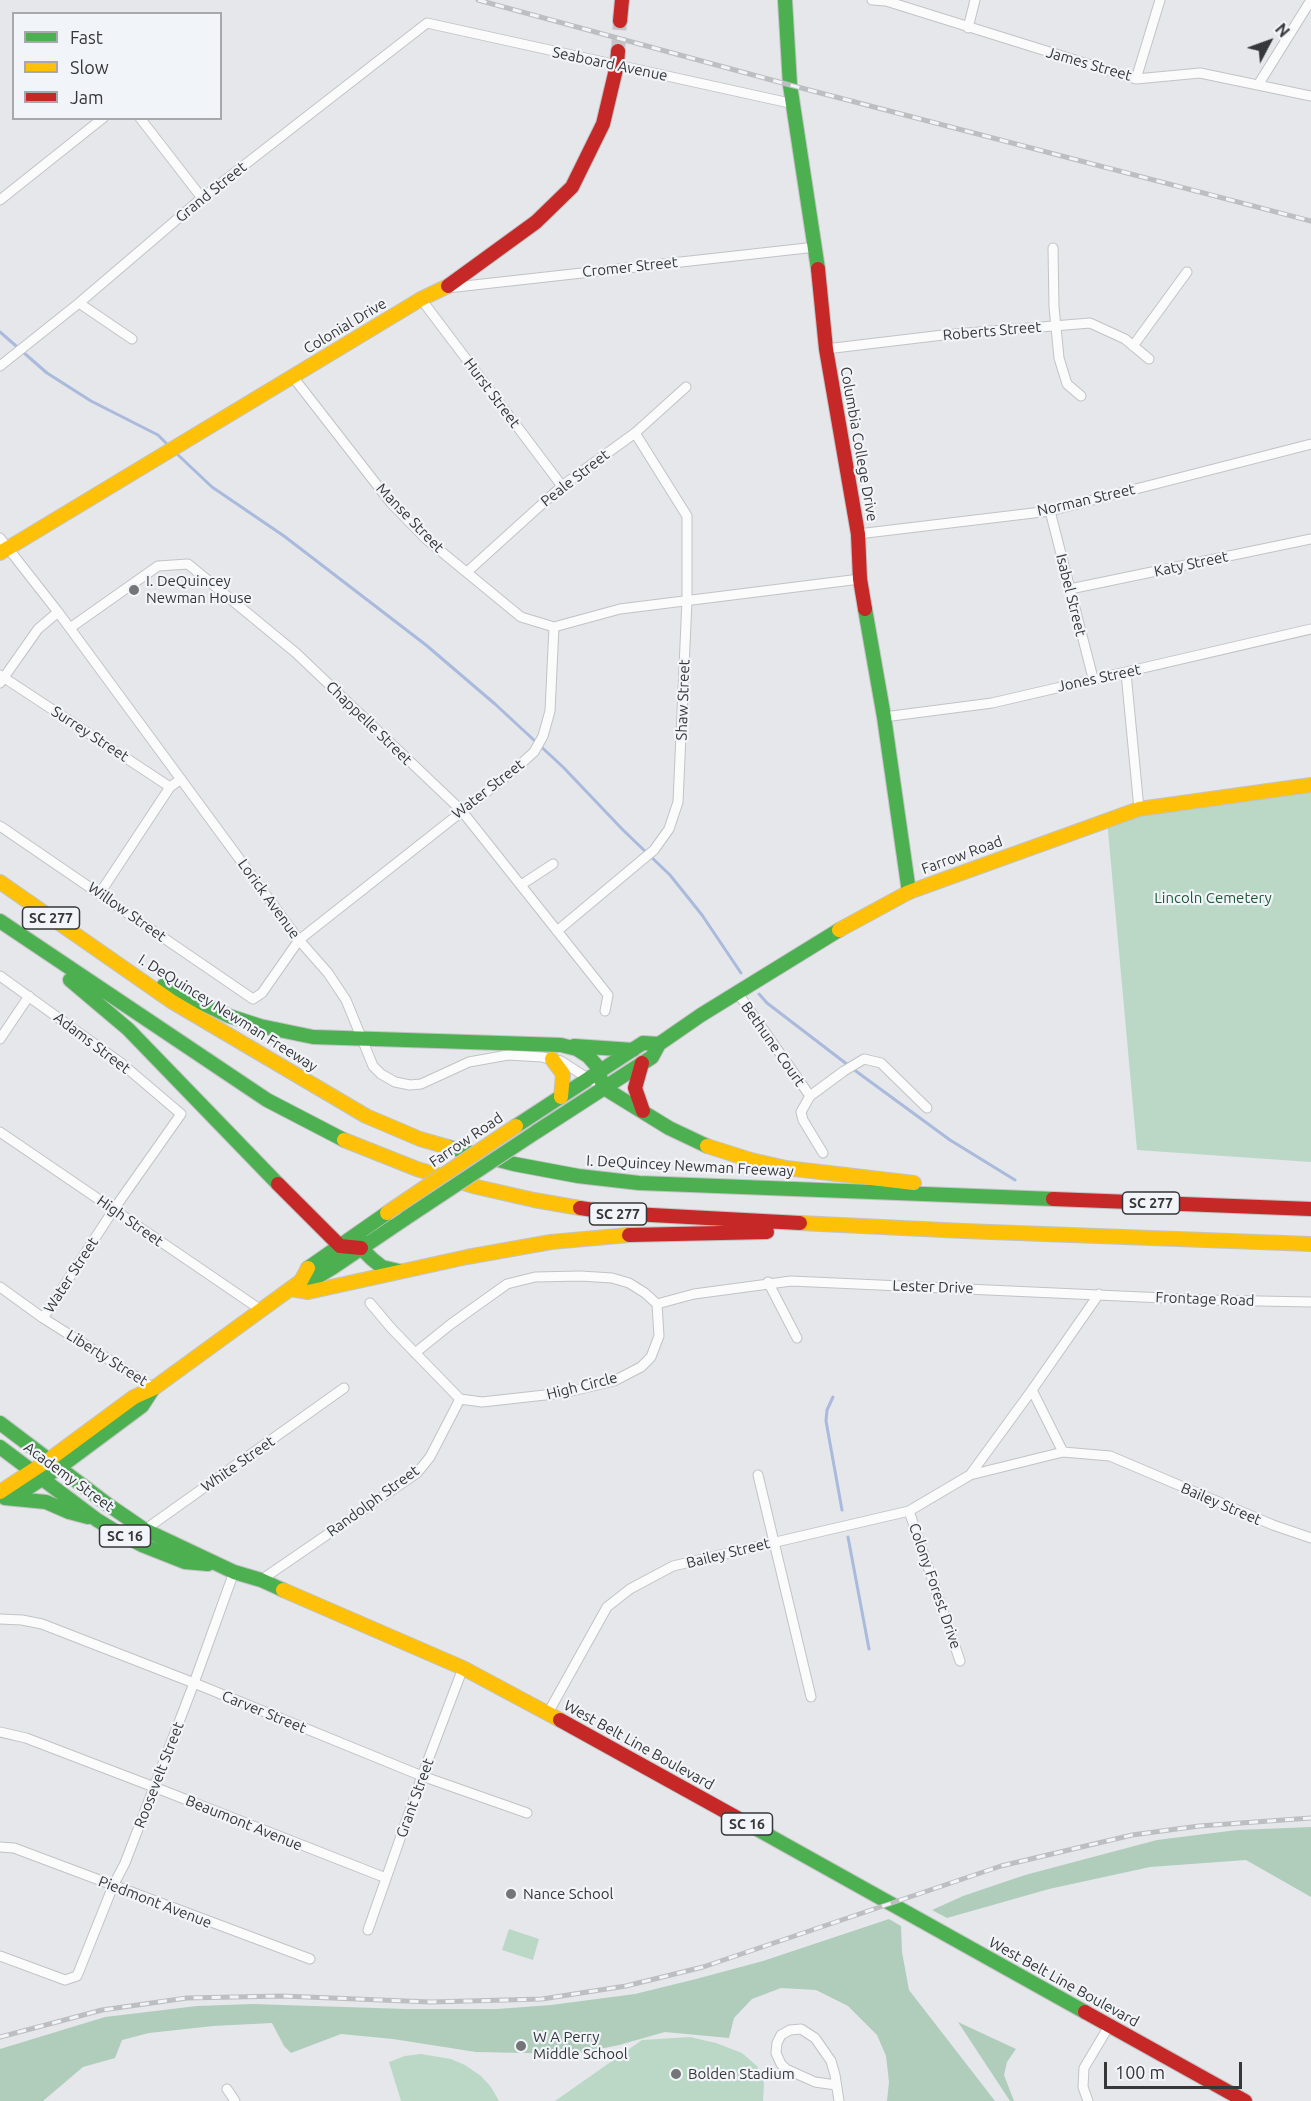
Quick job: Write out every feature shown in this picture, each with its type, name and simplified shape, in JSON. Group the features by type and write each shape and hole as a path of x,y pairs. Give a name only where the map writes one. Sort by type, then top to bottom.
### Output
{"main road":[{"path":"620,21 622,0"},
{"name":"Columbia College Drive","path":"785,0 790,85 816,247 826,349 858,534 860,579 884,717 909,892"},
{"name":"Colonial Drive","path":"2,546 165,453 422,299 445,288 536,222 572,187 603,124 617,58"},
{"name":"Farrow Road","path":"2,1496 142,1406 154,1388 296,1285 312,1280 361,1248 642,1063 652,1056 659,1044 831,934 909,892 1139,809 1311,786"},
{"name":"I. DeQuincey Newman Freeway","path":"0,882 171,1001 366,1116 420,1139 514,1164 578,1176 639,1183 1311,1209"},
{"name":"SC 277","path":"0,921 267,1100 325,1132 417,1169 477,1187 614,1214 964,1231 1311,1244"},
{"path":"0,927 82,990 128,1029 288,1196 340,1246 361,1248"},
{"path":"102,954 204,1005 260,1026 313,1037 561,1045 633,1050"},
{"name":"Farrow Road","path":"296,1285 306,1270 516,1126 644,1043 659,1044"},
{"path":"561,1045 588,1056 596,1065 593,1076 604,1088 669,1128 699,1143 751,1160 797,1169 941,1186 992,1196"},
{"path":"552,1059 563,1074 561,1097"},
{"path":"642,1063 635,1088 643,1111"},
{"path":"296,1285 308,1292 551,1242 608,1236 738,1231 910,1235 964,1231"},
{"path":"360,1232 361,1248 382,1266 400,1272"},
{"name":"West Belt Line Boulevard","path":"0,1424 14,1432 145,1530 220,1566 261,1580 464,1668 1245,2101"},
{"name":"Academy Street","path":"0,1447 97,1520 131,1539 185,1562 220,1566"},
{"path":"2,1496 46,1502 97,1520"}],"street":[{"name":"James Street","path":"872,0 886,1 1136,79 1200,73 1311,96"},
{"path":"968,28 975,0"},
{"path":"1136,79 1160,0"},
{"path":"1258,85 1311,0"},
{"name":"Seaboard Avenue","path":"427,23 617,58 794,104"},
{"name":"Grand Street","path":"0,366 79,303 202,198 427,23"},
{"path":"0,200 100,120"},
{"path":"142,120 202,198"},
{"name":"Cromer Street","path":"445,288 816,247"},
{"path":"1053,248 1059,358 1067,384 1081,396"},
{"path":"1133,346 1187,272"},
{"name":"Hurst Street","path":"422,299 562,486"},
{"path":"79,303 132,339"},
{"name":"Roberts Street","path":"826,349 1090,323 1125,339 1149,359"},
{"name":"Manse Street","path":"292,377 391,503 426,539 521,617 554,627"},
{"name":"Peale Street","path":"466,572 562,486 635,433 686,387"},
{"name":"Shaw Street","path":"557,931 654,850 669,829 678,802 687,600 687,516 635,433"},
{"name":"Norman Street","path":"858,534 1050,511 1311,444"},
{"name":"Isabel Street","path":"1050,511 1093,678"},
{"name":"Katy Street","path":"1070,589 1311,539"},
{"name":"Lorick Avenue","path":"2,546 58,612 299,940 328,973 346,1000 373,1066 381,1074 395,1082 410,1085 421,1084 469,1062 508,1055 552,1059 593,1076"},
{"name":"Chappelle Street","path":"70,628 158,566 188,564 296,653 461,810 608,995 605,1011"},
{"path":"554,627 620,609 860,579"},
{"path":"1,678 38,629 58,612"},
{"name":"Water Street","path":"253,999 262,993 299,940 512,772 534,752 543,736 550,711 554,627"},
{"name":"Jones Street","path":"884,717 992,703 1311,629"},
{"path":"1126,672 1139,809"},
{"name":"Surrey Street","path":"1,678 170,787"},
{"path":"100,893 170,787 181,779"},
{"name":"Willow Street","path":"0,826 253,999"},
{"path":"521,885 553,864"},
{"name":"Adams Street","path":"0,976 122,1063 181,1114"},
{"name":"Bethune Court","path":"737,992 810,1096"},
{"path":"0,1039 29,996"},
{"name":"Bethune Court","path":"823,1153 803,1120 801,1112 810,1096 864,1059 881,1064 927,1108"},
{"name":"Water Street","path":"43,1318 114,1209 181,1114"},
{"name":"High Street","path":"0,1132 261,1310"},
{"path":"415,1353 507,1284 535,1277 580,1275 612,1278 629,1283 657,1304 694,1294 768,1282 797,1338"},
{"name":"Lester Drive","path":"768,1282 791,1281 1099,1294"},
{"name":"Liberty Street","path":"0,1287 43,1318 154,1388"},
{"name":"Frontage Road","path":"1099,1294 1208,1300 1311,1302"},
{"name":"Bailey Street","path":"970,1475 1099,1294"},
{"path":"370,1303 460,1399"},
{"name":"High Circle","path":"460,1399 482,1402 534,1397 614,1381 641,1367 651,1357 659,1336 657,1304"},
{"name":"White Street","path":"131,1539 344,1388"},
{"path":"1032,1390 1063,1452"},
{"name":"Randolph Street","path":"261,1580 417,1473 430,1457 460,1399"},
{"name":"Bailey Street","path":"548,1713 607,1607 630,1589 673,1566 909,1511 970,1475 1063,1452 1110,1456 1273,1526 1311,1538"},
{"path":"758,1475 811,1697"},
{"name":"Colony Forest Drive","path":"909,1511 960,1661"},
{"name":"Roosevelt Street","path":"0,1956 65,1980 77,1976 113,1886 125,1863 234,1572"},
{"name":"Carver Street","path":"0,1619 42,1624 422,1776 527,1813"},
{"name":"Grant Street","path":"368,1930 422,1776 464,1668"},
{"name":"Beaumont Avenue","path":"0,1732 26,1738 386,1878"},
{"name":"Piedmont Avenue","path":"0,1847 14,1848 310,1959"},
{"path":"1088,2101 1083,2087 1084,2068 1109,2026"},
{"path":"836,2085 815,2082 786,2069 776,2053 781,2035 790,2030 801,2029 815,2038 831,2061 836,2085 839,2101"},
{"path":"227,2089 235,2101"}],"green space":[{"name":"Lincoln Cemetery","path":"1311,785 1311,1162 1137,1150 1107,820"},
{"path":"1311,1827 1311,1897 1246,1860 1150,1867 1049,1889 947,1918 932,1910 963,1896 1025,1875 1157,1840 1237,1830"},
{"path":"889,1919 901,1926 902,1952 909,1990 995,2101 887,2101 889,2082 886,2056 877,2035 848,2006 816,1990 781,1988 752,1999 734,2018 729,2038 665,2032 575,2054 476,2052 393,2039 341,2034 291,2053 284,2046 272,2023 149,2033 122,2040 115,2058 83,2067 43,2101 0,2101 0,2049 105,2017 197,2006 253,2004 406,2009 497,2009 551,2005 635,1994 696,1979 763,1961"},
{"path":"509,1929 539,1939 533,1960 502,1950"},
{"path":"958,2022 1016,2049 1007,2062 1004,2075 1014,2101 1010,2101"},
{"name":"Bolden Stadium","path":"690,2037 716,2043 742,2053 757,2066 764,2083 763,2101 555,2101 642,2040"},
{"path":"421,2054 451,2059 465,2065 481,2076 499,2101 401,2101 389,2062 405,2056"}],"waterway":[{"path":"0,332 47,373 91,401 158,435 169,446"},
{"path":"176,453 212,487 284,536 426,645 495,704 563,767 670,875 702,915 741,973"},
{"path":"759,994 767,1003 848,1065"},
{"path":"853,1069 950,1140 1015,1180"},
{"path":"833,1397 827,1410 826,1421 842,1510"},
{"path":"848,1537 869,1649"}],"tunnel":[{"path":"618,51 620,21"}],"railway":[{"path":"478,0 790,85 1311,221"},
{"path":"0,2037 102,2010 187,1998 282,1996 431,2002 542,1999 626,1986 703,1967 1001,1866 1132,1835 1199,1826 1311,1818"}],"traffic: fast":[{"path":"785,0 790,85 818,269"},
{"path":"865,609 884,717 909,892"},
{"path":"0,921 267,1100 344,1140"},
{"path":"536,1132 652,1057 659,1044 701,1015 839,930"},
{"path":"70,980 128,1029 278,1184"},
{"path":"164,985 229,1016 260,1026 313,1037 561,1045 577,1049 596,1065 604,1088 669,1128 707,1146"},
{"path":"516,1126 643,1043 659,1044"},
{"path":"574,1046 633,1050"},
{"path":"406,1218 536,1132"},
{"path":"448,1147 514,1164 578,1176 639,1183 1053,1199"},
{"path":"308,1268 387,1213"},
{"path":"301,1281 312,1280 406,1218"},
{"path":"360,1232 361,1248 382,1267 399,1271"},
{"path":"6,1497 22,1492 60,1467 142,1406 153,1389"},
{"path":"0,1423 145,1530 234,1572 261,1580 283,1590"},
{"path":"0,1447 115,1531 142,1545 185,1562 208,1564"},
{"path":"5,1498 46,1502 88,1517"},
{"path":"748,1824 1085,2012"}],"traffic: slow":[{"path":"0,553 421,299 448,286"},
{"path":"839,930 909,892 1139,809 1311,785"},
{"path":"0,882 171,1001 366,1116 420,1139 448,1147"},
{"path":"552,1059 563,1074 561,1097"},
{"path":"387,1213 516,1126"},
{"path":"344,1140 417,1169 477,1187 580,1208"},
{"path":"707,1146 786,1168 914,1183"},
{"path":"800,1223 1311,1244"},
{"path":"291,1289 308,1292 467,1257 551,1242 629,1235"},
{"path":"0,1492 50,1459 134,1397 154,1388 301,1281 308,1268"},
{"path":"283,1590 463,1668 560,1720"}],"traffic: jam":[{"path":"620,21 622,0"},
{"path":"448,286 536,222 572,187 603,124 617,65 618,51"},
{"path":"818,269 826,349 858,534 860,579 865,609"},
{"path":"642,1063 635,1088 643,1111"},
{"path":"278,1184 340,1246 361,1248"},
{"path":"1053,1199 1311,1209"},
{"path":"580,1208 614,1213 800,1223"},
{"path":"629,1235 767,1232"},
{"path":"560,1720 748,1824"},
{"path":"1085,2012 1245,2101"}],"place":[{"name":"I. DeQuincey Newman House","path":"134,590"},
{"name":"Nance School","path":"511,1894"},
{"name":"W A Perry Middle School","path":"521,2046"},
{"name":"Bolden Stadium","path":"676,2074"}]}
